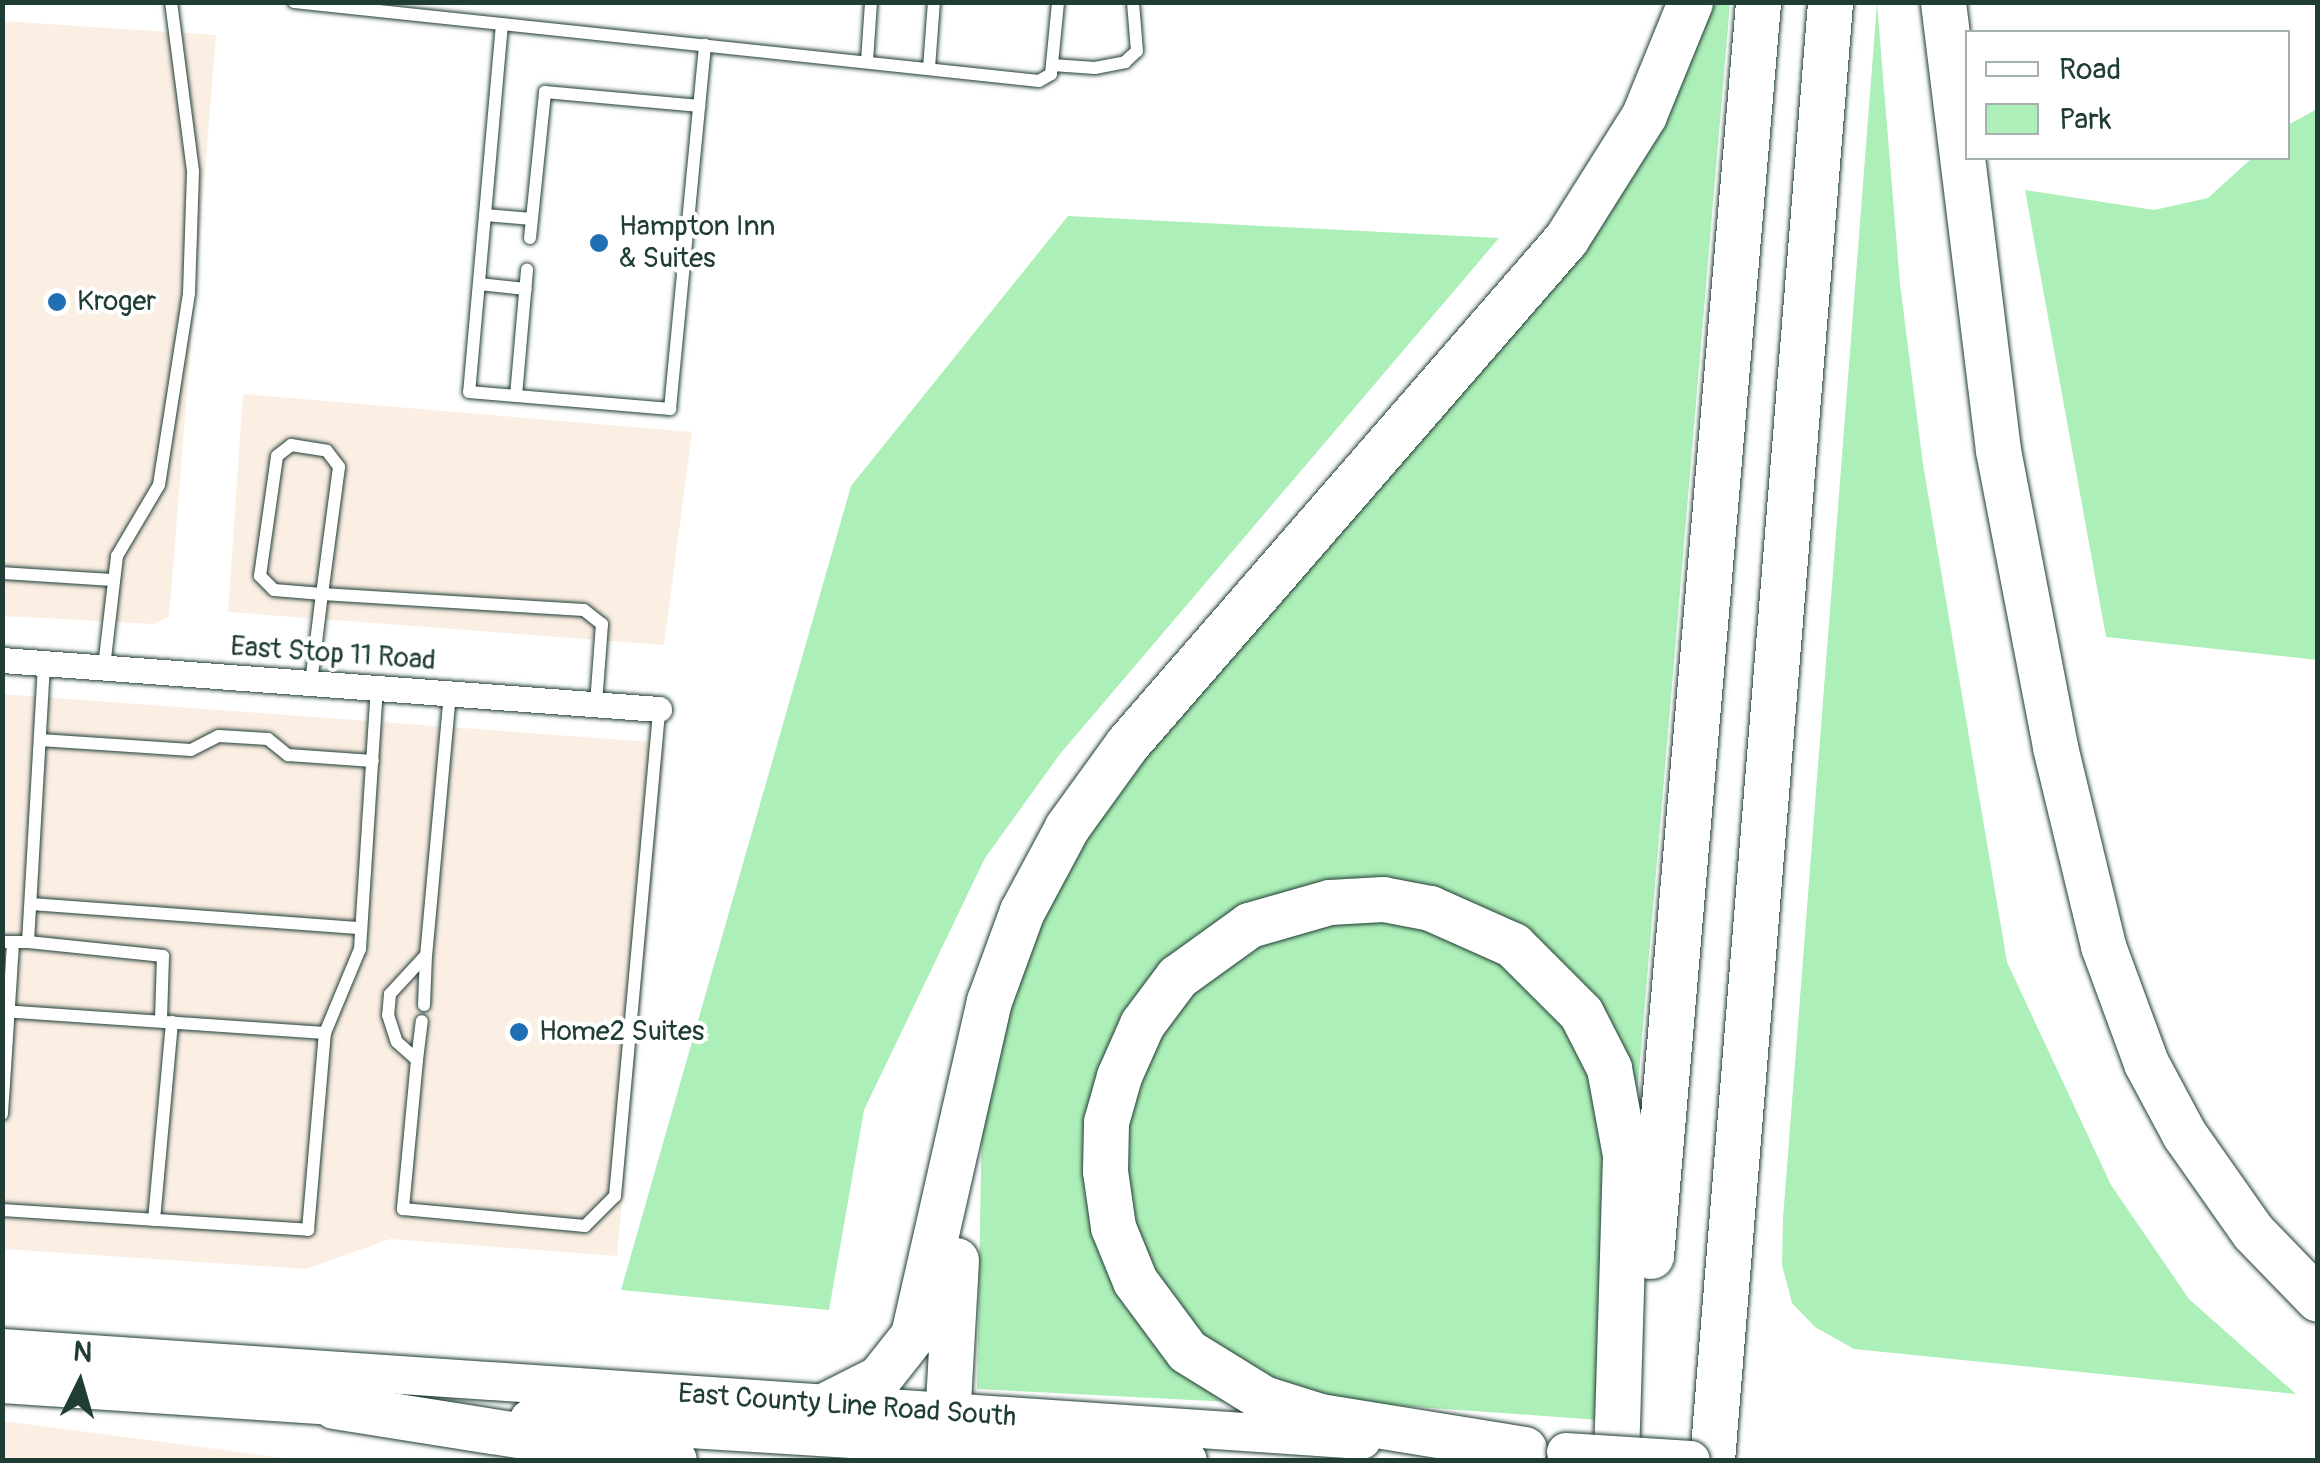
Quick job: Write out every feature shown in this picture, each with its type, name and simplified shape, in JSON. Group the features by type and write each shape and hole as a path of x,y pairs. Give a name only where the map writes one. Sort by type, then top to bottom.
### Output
{"highway":[{"path":"829,1403 879,1378 913,1335 959,1123 1008,946 1077,811 1127,744 1366,477 1574,229 1644,115 1690,2"},
{"path":"1634,1460 1758,2"},
{"path":"1712,1460 1830,2"},
{"path":"1943,2 1998,450 2049,718 2103,946 2146,1063 2184,1134 2253,1232 2318,1299"},
{"path":"1545,1451 1320,1416 1262,1398 1187,1351 1135,1281 1113,1227 1105,1171 1106,1122 1118,1076 1142,1024 1177,977 1249,926 1328,902 1383,900 1430,908 1513,945 1580,1013 1609,1068 1625,1155 1616,1460"},
{"path":"959,1123 948,1401 955,1416 998,1449"},
{"path":"1722,1460 1723,1336"},
{"path":"334,1406 674,1460"}],"main road":[{"name":"East County Line Road South","path":"2,1348 829,1403 955,1416 1691,1460"},
{"name":"East County Line Road South","path":"2,1384 1188,1460"}],"street":[{"name":"East Stop 11 Road","path":"2,660 658,708"}],"lane":[{"path":"104,667 118,556 158,485 189,293 193,170 170,2"},
{"path":"294,2 1039,81 1052,65 1058,2"},
{"path":"867,61 872,2"},
{"path":"929,68 934,2"},
{"path":"1052,65 1095,68 1125,62 1137,51 1133,2"},
{"path":"502,24 469,392 670,409 705,44"},
{"path":"530,238 545,92 699,106"},
{"path":"485,215 532,219"},
{"path":"516,396 528,269"},
{"path":"478,284 526,288"},
{"path":"311,683 322,594 339,468 327,452 291,445 277,456 260,576 274,590 322,594 584,610 602,624 596,704"},
{"path":"2,573 114,580"},
{"path":"2,1114 15,942 32,904 44,663"},
{"path":"2,1210 308,1230 325,1032 345,995 361,928 377,688"},
{"path":"424,1004 450,693"},
{"path":"422,1020 404,1209 585,1226 608,1209 658,708"},
{"path":"40,740 191,750 220,736 236,737 268,740 288,755 372,761"},
{"path":"32,904 361,928"},
{"path":"15,942 164,956 166,1022 154,1220"},
{"path":"417,1060 397,1042 388,1015 390,994 426,955"},
{"path":"7,1011 325,1032"}],"shaded area":[{"path":"2,21 216,35 169,616 154,624 3,616"},
{"path":"243,394 692,432 664,645 228,612"},
{"path":"2,694 665,743 617,1256 390,1239 306,1269 3,1249"},
{"path":"3,1421 300,1460 3,1460"}],"green space":[{"path":"1705,3 1730,3 1636,1108 1562,966 1322,889 1135,1004 1096,1228 1230,1402 977,1389 982,1114 990,1052 1062,870 1168,725 1465,380"},
{"path":"1877,3 1900,284 1923,464 2007,962 2111,1185 2189,1299 2296,1394 1854,1349 1815,1327 1792,1303 1782,1265 1783,1218"},
{"path":"2317,109 2317,660 2106,637 2025,190 2154,210 2208,198 2250,160 2290,160 2290,124"},
{"path":"1068,216 1499,238 1060,754 985,858 864,1110 829,1310 621,1290 851,486"},
{"path":"1384,916 1441,927 1508,960 1558,1009 1592,1069 1608,1131 1599,1420 1334,1401 1270,1385 1209,1347 1164,1293 1134,1236 1121,1150 1140,1074 1170,1015 1211,970 1264,937 1326,921"}],"place":[{"name":"Hampton Inn & Suites","path":"599,243"},
{"name":"Kroger","path":"57,302"},
{"name":"Home2 Suites","path":"519,1032"}]}
